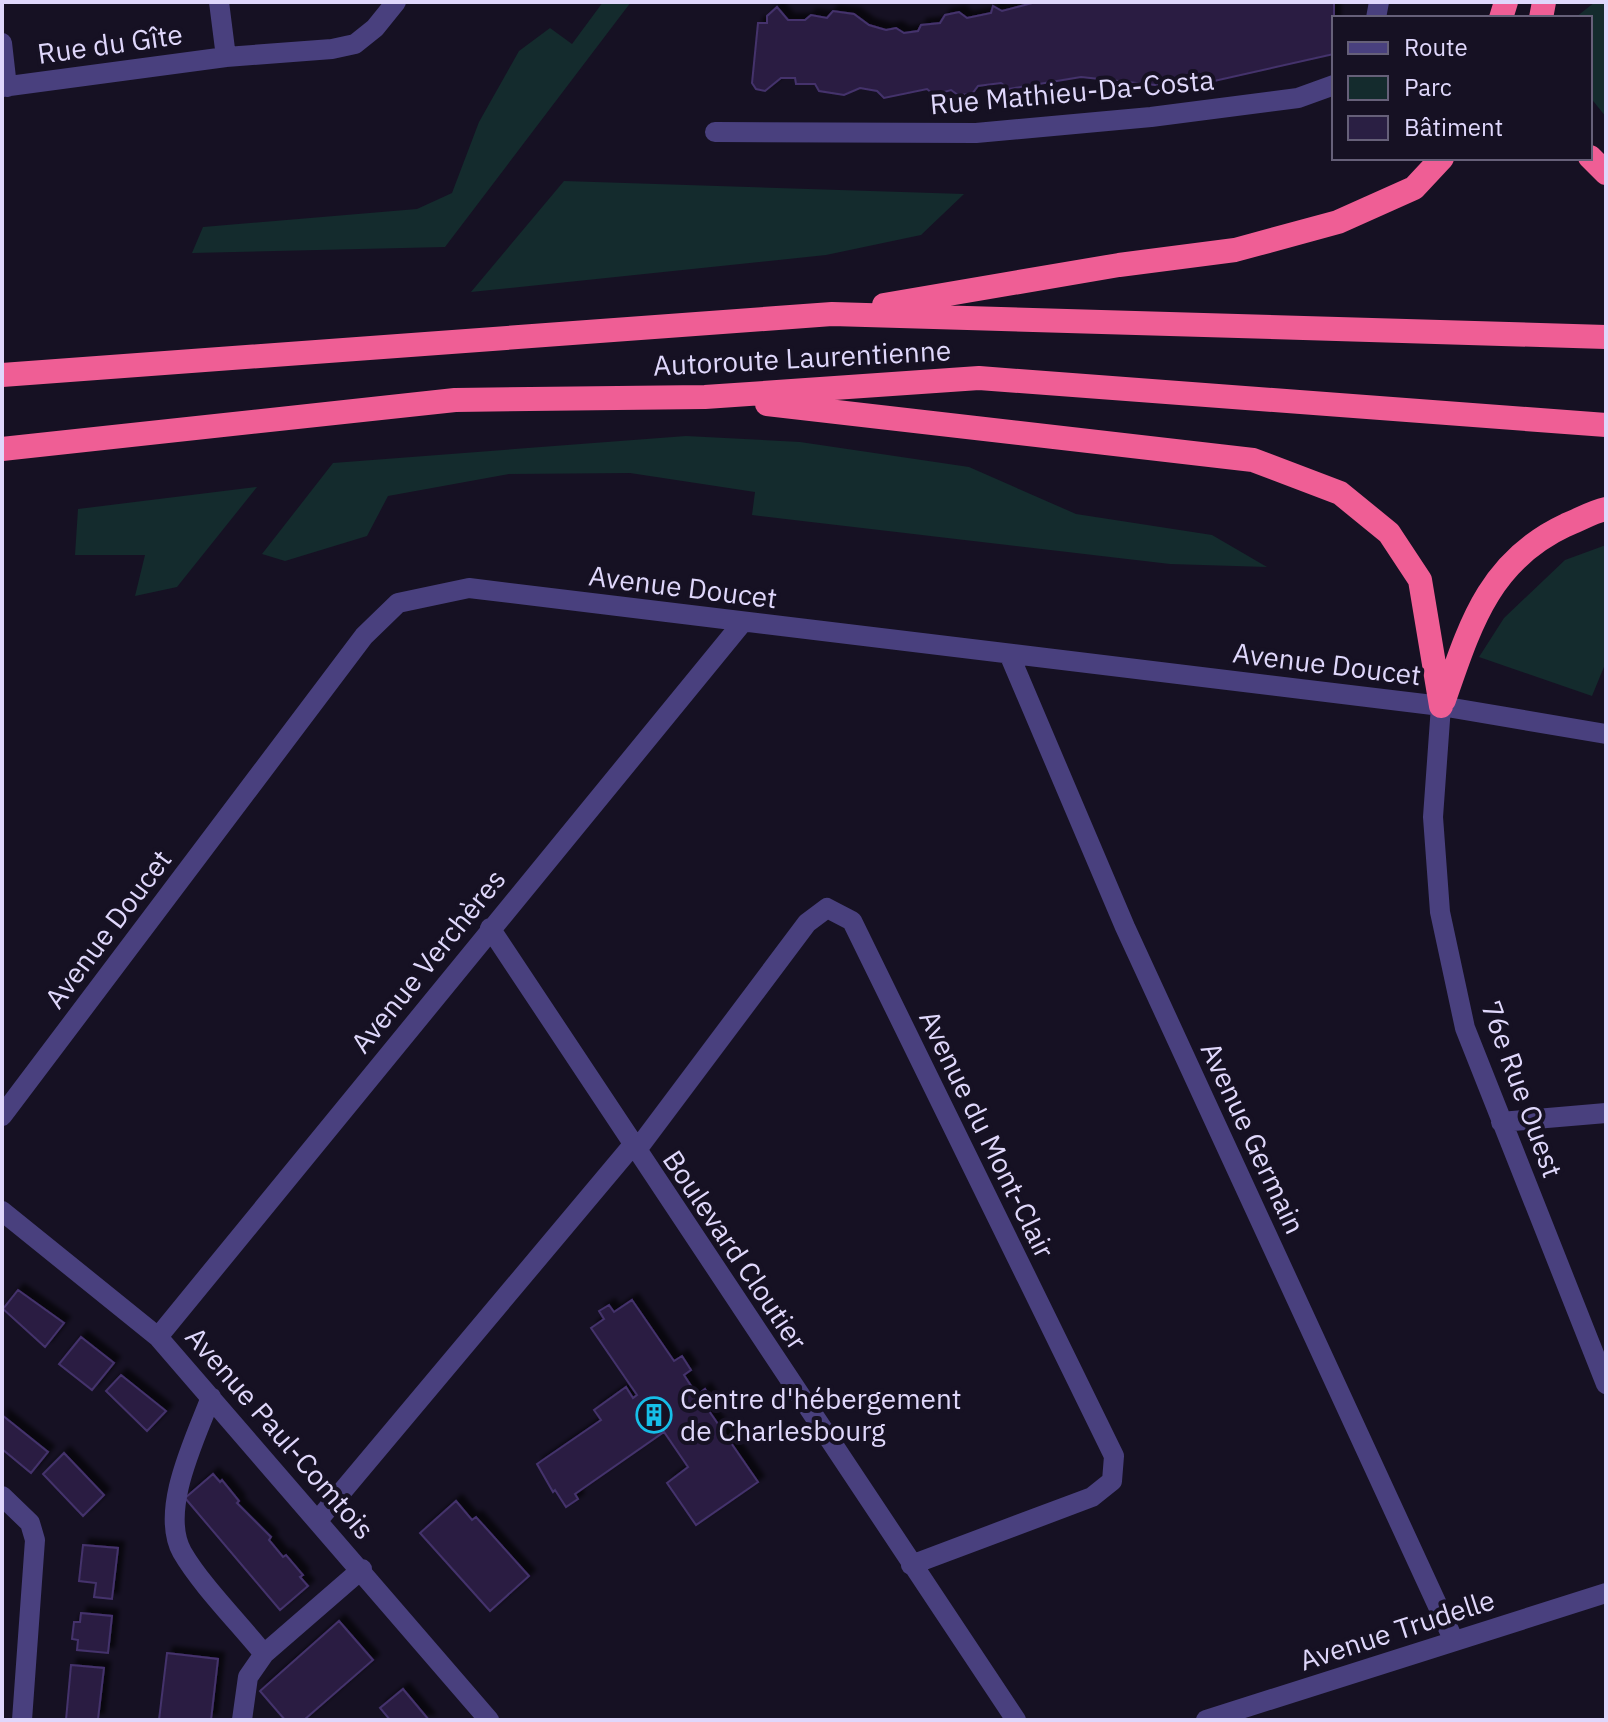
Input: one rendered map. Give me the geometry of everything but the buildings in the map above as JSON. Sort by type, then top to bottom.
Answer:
[{"type":"highway","points":[[832,314],[1119,265],[1235,250],[1338,222],[1414,188],[1440,160]]},
{"type":"highway","name":"Autoroute Laurentienne","points":[[2,375],[832,314],[1606,337]]},
{"type":"highway","name":"Autoroute Laurentienne","points":[[2,449],[455,400],[705,397],[979,378],[1606,425]]},
{"type":"highway","points":[[705,397],[1253,460],[1340,493],[1389,533],[1420,580],[1441,706]]},
{"type":"highway","points":[[1441,706],[1470,624],[1497,578],[1537,539],[1606,509]]},
{"type":"street","points":[[219,2],[226,57]]},
{"type":"street","name":"Rue du Gîte","points":[[5,87],[226,57],[332,49],[355,44],[375,28],[396,2]]},
{"type":"street","points":[[2,43],[5,87]]},
{"type":"street","name":"Rue Mathieu-Da-Costa","points":[[715,132],[976,133],[1151,117],[1268,102],[1298,98],[1332,86]]},
{"type":"street","name":"Avenue Doucet","points":[[2,1116],[364,636],[398,603],[469,588],[1441,706],[1606,734]]},
{"type":"street","name":"Avenue Verchères","points":[[158,1337],[743,622]]},
{"type":"street","name":"Avenue Germain","points":[[1009,654],[1125,927],[1454,1641]]},
{"type":"street","name":"76e Rue Ouest","points":[[1441,706],[1433,817],[1440,912],[1465,1028],[1602,1362],[1606,1384]]},
{"type":"street","name":"Avenue du Mont-Clair","points":[[319,1519],[634,1149],[807,923],[827,908],[852,921],[1114,1456],[1112,1481],[1092,1497],[911,1565]]},
{"type":"street","name":"Boulevard Cloutier","points":[[490,928],[1016,1720]]},
{"type":"street","points":[[1501,1122],[1606,1113]]},
{"type":"street","name":"Avenue Paul-Comtois","points":[[2,1211],[158,1337],[319,1519],[489,1720]]},
{"type":"street","points":[[211,1397],[178,1484],[177,1523],[181,1550],[264,1654]]},
{"type":"street","points":[[2,1496],[30,1523],[35,1540],[22,1720]]},
{"type":"street","points":[[242,1720],[248,1677],[264,1654],[362,1569]]},
{"type":"street","name":"Avenue Trudelle","points":[[1206,1720],[1606,1593]]},
{"type":"green space","points":[[603,2],[631,2],[445,247],[192,253],[203,227],[417,209],[452,193],[479,122],[519,51],[550,28],[572,44]]},
{"type":"green space","points":[[1595,2],[1606,2],[1606,117],[1592,100],[1592,16],[1577,16]]},
{"type":"green space","points":[[564,181],[964,194],[921,235],[826,255],[471,292]]},
{"type":"green space","points":[[686,436],[800,442],[969,467],[1076,514],[1212,535],[1267,567],[1170,564],[752,515],[755,492],[630,473],[509,474],[388,496],[367,536],[285,561],[262,554],[333,463]]},
{"type":"green space","points":[[257,487],[177,587],[135,596],[145,555],[75,555],[78,509]]},
{"type":"green space","points":[[1606,545],[1606,662],[1592,696],[1479,657],[1504,618],[1565,560]]},
{"type":"place","name":"Centre d'hébergement de Charlesbourg","points":[[654,1415]]}]
